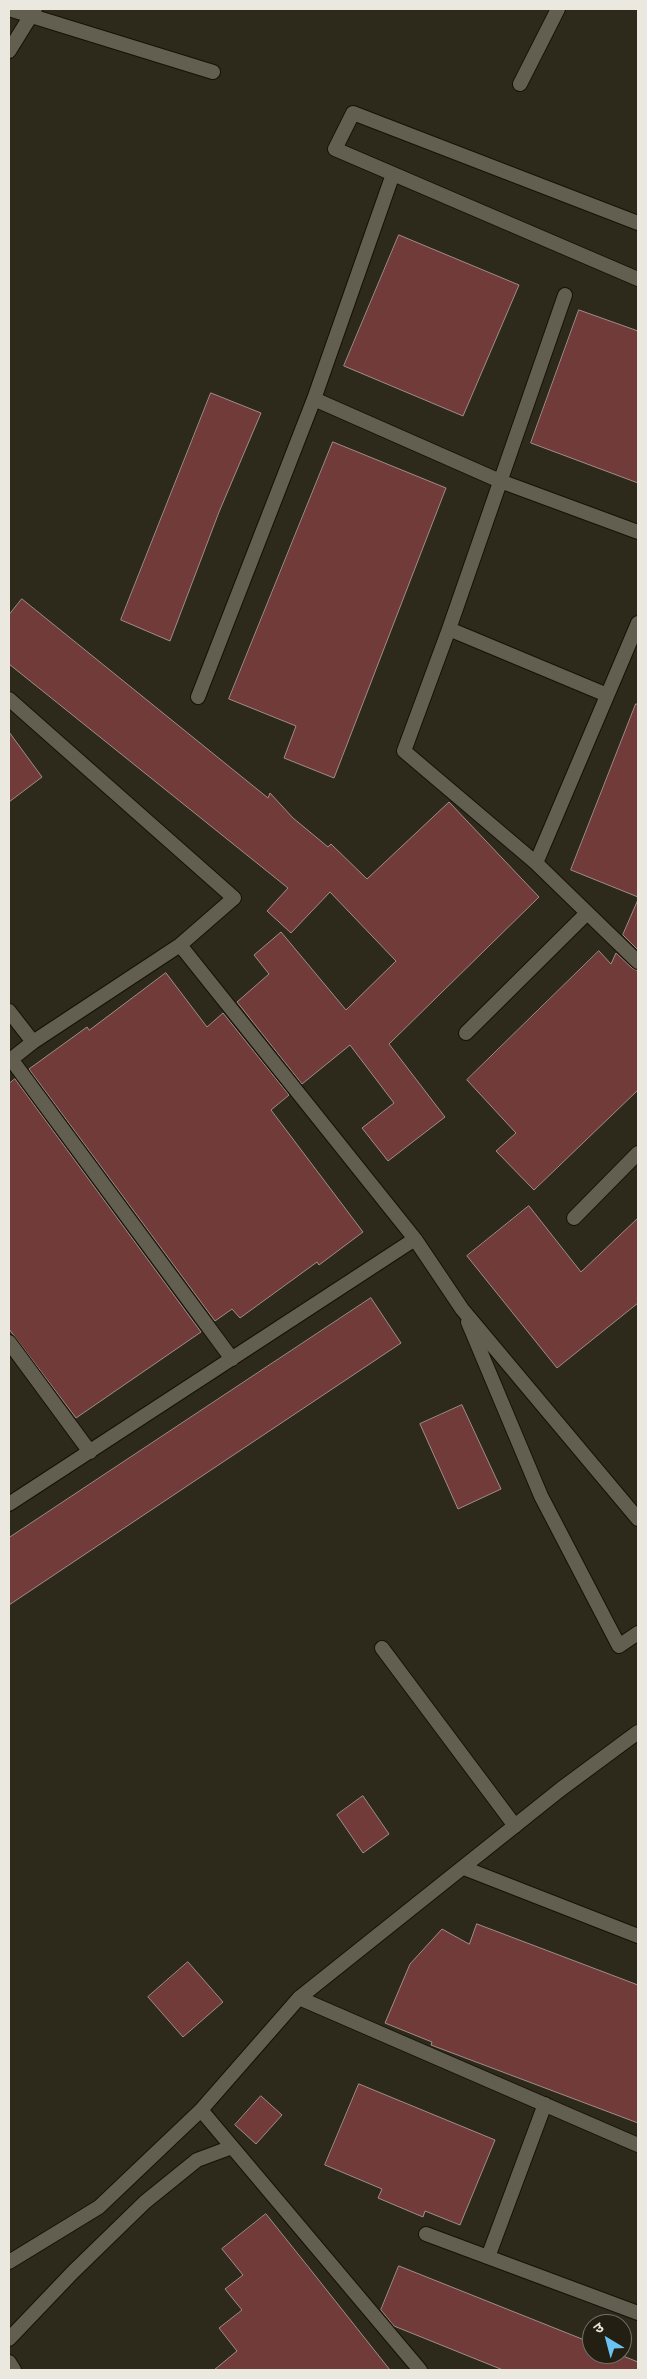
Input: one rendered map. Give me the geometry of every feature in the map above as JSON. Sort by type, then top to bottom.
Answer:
[{"type":"street","points":[[9,9],[33,13],[213,72]]},
{"type":"street","points":[[520,84],[558,9]]},
{"type":"street","points":[[9,51],[33,13]]},
{"type":"street","points":[[638,223],[353,113],[335,149],[638,279]]},
{"type":"street","points":[[198,697],[314,399],[393,174]]},
{"type":"street","points":[[565,295],[450,628],[404,751],[536,862],[638,962]]},
{"type":"street","points":[[314,399],[500,481],[638,532]]},
{"type":"street","points":[[536,862],[638,623]]},
{"type":"street","points":[[450,628],[607,695]]},
{"type":"street","points":[[9,699],[234,898],[180,945],[33,1042],[10,1060],[232,1359]]},
{"type":"street","points":[[466,1034],[587,913]]},
{"type":"street","points":[[180,945],[415,1239],[462,1309],[638,1519]]},
{"type":"street","points":[[9,1011],[33,1042]]},
{"type":"street","points":[[574,1218],[638,1153]]},
{"type":"street","points":[[9,1504],[415,1239]]},
{"type":"street","points":[[462,1309],[541,1496],[619,1646],[638,1633]]},
{"type":"street","points":[[9,1342],[90,1452]]},
{"type":"street","points":[[382,1648],[515,1826]]},
{"type":"street","points":[[9,2262],[99,2207],[201,2110],[299,1998],[561,1789],[638,1732]]},
{"type":"street","points":[[464,1868],[638,1936]]},
{"type":"street","points":[[299,1998],[638,2144]]},
{"type":"street","points":[[488,2257],[545,2104]]},
{"type":"street","points":[[201,2110],[420,2370]]},
{"type":"street","points":[[9,2339],[73,2272],[145,2202],[197,2160],[232,2147]]},
{"type":"street","points":[[426,2234],[638,2313]]},
{"type":"street","points":[[9,2362],[14,2370]]},
{"type":"building","points":[[399,235],[519,285],[463,416],[344,366]]},
{"type":"building","points":[[579,310],[638,331],[638,483],[531,443]]},
{"type":"building","points":[[211,393],[261,413],[219,512],[170,641],[121,620]]},
{"type":"building","points":[[333,442],[446,488],[334,778],[284,758],[296,726],[229,699]]},
{"type":"building","points":[[22,599],[268,798],[270,793],[293,818],[328,847],[331,844],[367,879],[449,802],[539,897],[389,1044],[445,1117],[388,1161],[362,1128],[394,1103],[350,1045],[302,1084],[237,1002],[269,974],[254,955],[281,932],[346,1010],[396,961],[330,892],[291,933],[267,911],[288,888],[9,664],[9,615]]},
{"type":"building","points":[[636,704],[638,704],[638,897],[571,870]]},
{"type":"building","points":[[9,732],[42,777],[9,802]]},
{"type":"building","points":[[638,900],[638,950],[623,935]]},
{"type":"building","points":[[599,951],[611,964],[616,953],[638,971],[638,1090],[534,1190],[496,1151],[516,1133],[467,1080]]},
{"type":"building","points":[[166,973],[207,1027],[223,1013],[289,1095],[271,1110],[363,1232],[319,1265],[317,1262],[240,1318],[232,1309],[215,1321],[29,1069],[87,1027],[89,1030]]},
{"type":"building","points":[[15,1079],[201,1332],[76,1418],[9,1329],[9,1084]]},
{"type":"building","points":[[529,1206],[581,1272],[638,1218],[638,1303],[557,1368],[467,1256]]},
{"type":"building","points":[[371,1298],[401,1343],[9,1605],[9,1538]]},
{"type":"building","points":[[462,1405],[501,1489],[458,1509],[420,1424]]},
{"type":"building","points":[[363,1796],[389,1834],[363,1853],[337,1815]]},
{"type":"building","points":[[477,1924],[638,1985],[638,2123],[431,2045],[432,2042],[385,2023],[410,1964],[442,1929],[469,1944]]},
{"type":"building","points":[[188,1962],[223,2002],[183,2037],[148,1997]]},
{"type":"building","points":[[359,2084],[495,2140],[460,2225],[425,2211],[423,2217],[378,2198],[382,2189],[325,2165]]},
{"type":"building","points":[[261,2096],[282,2115],[256,2144],[235,2125]]},
{"type":"building","points":[[266,2214],[390,2370],[214,2370],[237,2351],[219,2328],[242,2310],[225,2289],[243,2275],[222,2249]]},
{"type":"building","points":[[399,2266],[582,2339],[582,2364],[632,2364],[632,2360],[638,2362],[638,2370],[503,2370],[394,2326],[381,2310]]}]
